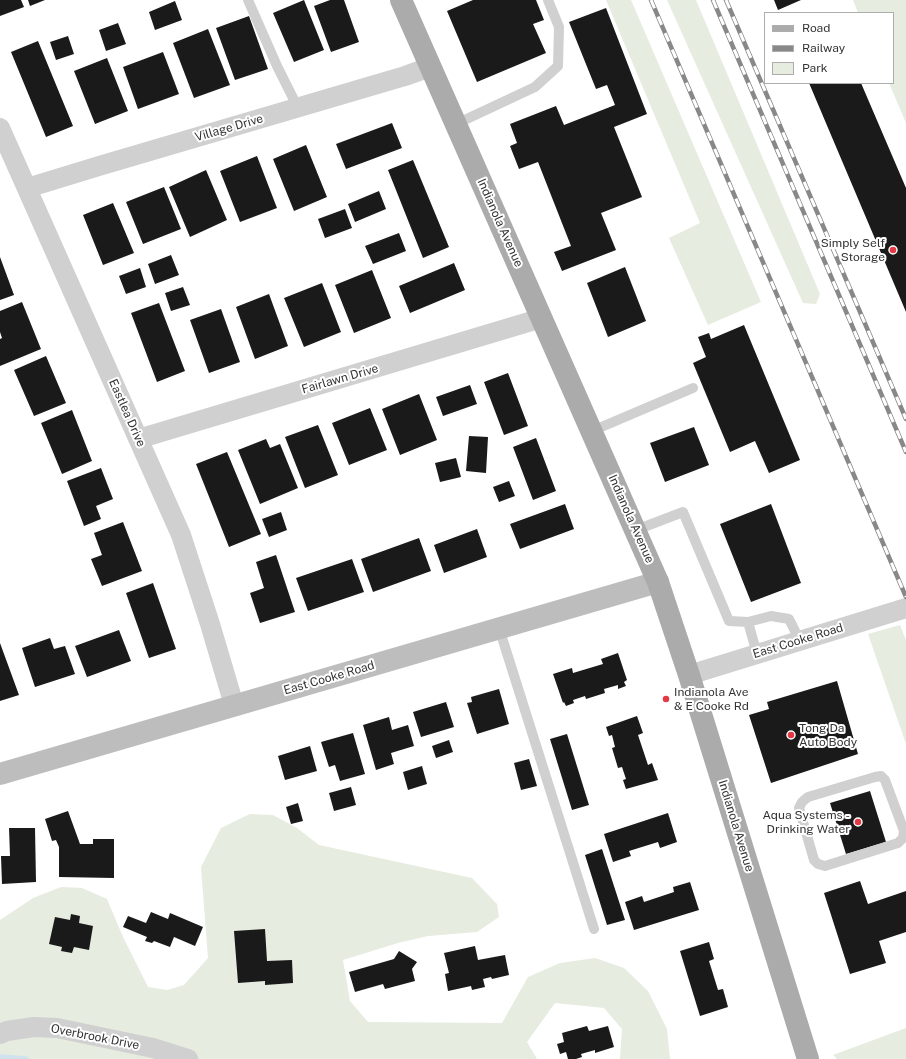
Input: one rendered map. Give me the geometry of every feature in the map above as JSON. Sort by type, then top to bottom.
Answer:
[{"type":"main road","name":"Indianola Avenue","points":[[401,0],[658,582],[689,675],[808,1059]]},
{"type":"main road","name":"East Cooke Road","points":[[0,774],[658,582]]},
{"type":"street","name":"Village Drive","points":[[27,188],[298,108],[430,67]]},
{"type":"street","name":"Eastlea Drive","points":[[0,128],[181,535],[234,705]]},
{"type":"street","name":"Fairlawn Drive","points":[[138,439],[542,318]]},
{"type":"street","name":"East Cooke Road","points":[[689,675],[906,608]]},
{"type":"street","name":"Overbrook Drive","points":[[0,1034],[7,1031],[34,1027],[57,1028],[153,1048],[188,1059]]},
{"type":"lane","points":[[248,0],[277,66],[298,108]]},
{"type":"lane","points":[[456,124],[535,87],[558,66],[559,27],[548,0]]},
{"type":"lane","points":[[592,431],[692,388]]},
{"type":"lane","points":[[636,530],[682,512],[729,620],[748,622],[770,616],[789,619],[800,640]]},
{"type":"lane","points":[[748,622],[757,654]]},
{"type":"lane","points":[[499,628],[594,929]]},
{"type":"lane","points":[[881,776],[885,780],[904,831],[903,838],[898,843],[825,866],[818,864],[814,860],[806,834],[799,808],[802,802],[808,797],[881,776]]},
{"type":"green space","points":[[606,0],[631,0],[761,302],[708,325],[669,238],[700,223]]},
{"type":"green space","points":[[667,0],[696,0],[820,294],[816,304],[803,303]]},
{"type":"green space","points":[[853,0],[906,0],[906,123],[889,84],[894,84],[894,12],[858,12]]},
{"type":"green space","points":[[900,625],[906,640],[906,744],[868,634]]},
{"type":"green space","points":[[250,814],[273,815],[297,828],[319,845],[472,878],[497,904],[499,917],[477,932],[428,936],[398,943],[343,960],[350,1001],[368,1022],[502,1023],[528,977],[560,963],[595,958],[624,968],[648,991],[667,1029],[670,1059],[620,1059],[622,1029],[604,1008],[555,1003],[527,1042],[537,1059],[0,1059],[0,920],[33,898],[61,887],[82,888],[107,899],[123,937],[148,987],[167,990],[184,985],[208,958],[201,867],[221,828]]},
{"type":"green space","points":[[906,1028],[906,1059],[837,1059],[833,1055]]},
{"type":"building","points":[[0,0],[21,0],[24,7],[0,16]]},
{"type":"building","points":[[28,0],[45,0],[30,6]]},
{"type":"building","points":[[304,0],[324,50],[294,62],[273,13]]},
{"type":"building","points":[[330,0],[344,0],[359,42],[331,52],[314,6]]},
{"type":"building","points":[[473,0],[536,0],[544,20],[533,24],[546,53],[477,82],[447,11]]},
{"type":"building","points":[[774,0],[801,0],[778,10]]},
{"type":"building","points":[[175,1],[182,20],[155,30],[149,12]]},
{"type":"building","points":[[606,8],[647,114],[614,127],[642,197],[601,213],[616,250],[562,271],[554,252],[571,246],[538,162],[519,169],[510,146],[517,143],[510,124],[556,106],[564,125],[615,105],[607,85],[596,89],[569,22]]},
{"type":"building","points":[[249,16],[268,69],[235,80],[216,28]]},
{"type":"building","points":[[118,23],[126,44],[106,51],[99,30]]},
{"type":"building","points":[[208,29],[230,85],[194,98],[173,43]]},
{"type":"building","points":[[68,36],[74,54],[56,60],[50,42]]},
{"type":"building","points":[[38,41],[73,126],[46,137],[11,52]]},
{"type":"building","points":[[163,52],[179,94],[138,109],[123,67]]},
{"type":"building","points":[[107,58],[128,111],[95,124],[74,71]]},
{"type":"building","name":"Simply Self Storage","points":[[809,84],[861,84],[906,188],[906,312]]},
{"type":"building","points":[[392,123],[402,148],[346,169],[336,144]]},
{"type":"building","points":[[306,145],[327,197],[294,211],[273,159]]},
{"type":"building","points":[[257,156],[277,208],[240,222],[220,171]]},
{"type":"building","points":[[413,160],[449,247],[423,258],[388,170]]},
{"type":"building","points":[[206,170],[227,220],[190,237],[169,187]]},
{"type":"building","points":[[164,187],[181,229],[143,244],[126,202]]},
{"type":"building","points":[[379,191],[386,209],[355,222],[348,204]]},
{"type":"building","points":[[113,203],[134,253],[103,265],[83,215]]},
{"type":"building","points":[[345,209],[352,228],[325,238],[318,219]]},
{"type":"building","points":[[399,233],[406,251],[373,264],[365,246]]},
{"type":"building","points":[[171,255],[179,275],[155,284],[148,264]]},
{"type":"building","points":[[0,257],[14,295],[0,300]]},
{"type":"building","points":[[454,263],[465,290],[410,313],[399,286]]},
{"type":"building","points":[[625,267],[646,321],[608,337],[587,283]]},
{"type":"building","points":[[140,268],[146,287],[126,294],[119,276]]},
{"type":"building","points":[[372,270],[391,318],[354,333],[335,285]]},
{"type":"building","points":[[322,283],[341,332],[304,347],[284,298]]},
{"type":"building","points":[[183,287],[190,305],[171,311],[165,293]]},
{"type":"building","points":[[269,294],[288,346],[255,359],[236,307]]},
{"type":"building","points":[[22,302],[41,349],[0,366],[0,339],[2,338],[0,332],[0,311]]},
{"type":"building","points":[[159,303],[185,371],[157,382],[131,313]]},
{"type":"building","points":[[221,309],[240,362],[209,373],[190,320]]},
{"type":"building","points":[[744,325],[800,460],[769,473],[755,441],[730,452],[693,363],[706,357],[698,337],[709,333],[711,339]]},
{"type":"building","points":[[46,356],[66,403],[34,416],[14,370]]},
{"type":"building","points":[[508,373],[528,426],[504,435],[484,382]]},
{"type":"building","points":[[470,385],[477,404],[443,416],[436,397]]},
{"type":"building","points":[[419,394],[437,440],[400,455],[382,409]]},
{"type":"building","points":[[370,408],[387,450],[349,465],[332,423]]},
{"type":"building","points":[[72,410],[92,461],[62,474],[41,423]]},
{"type":"building","points":[[318,425],[338,475],[305,488],[285,437]]},
{"type":"building","points":[[694,427],[709,465],[665,482],[650,443]]},
{"type":"building","points":[[469,436],[488,437],[486,473],[466,471]]},
{"type":"building","points":[[536,438],[556,491],[533,500],[513,447]]},
{"type":"building","points":[[266,439],[270,448],[280,444],[298,488],[260,504],[238,450]]},
{"type":"building","points":[[227,452],[261,534],[229,547],[196,464]]},
{"type":"building","points":[[456,458],[461,477],[440,482],[435,463]]},
{"type":"building","points":[[101,468],[113,499],[96,506],[101,519],[84,526],[67,481]]},
{"type":"building","points":[[509,481],[515,496],[499,502],[493,487]]},
{"type":"building","points":[[565,504],[574,529],[520,549],[510,524]]},
{"type":"building","points":[[771,504],[801,583],[751,602],[720,524]]},
{"type":"building","points":[[281,512],[287,530],[269,537],[262,519]]},
{"type":"building","points":[[123,522],[142,571],[102,586],[91,559],[102,555],[94,533]]},
{"type":"building","points":[[477,529],[487,557],[444,573],[434,545]]},
{"type":"building","points":[[419,538],[431,571],[373,592],[361,559]]},
{"type":"building","points":[[276,555],[295,612],[260,623],[250,593],[264,588],[256,562]]},
{"type":"building","points":[[352,559],[364,592],[308,611],[296,578]]},
{"type":"building","points":[[153,583],[176,649],[149,658],[126,593]]},
{"type":"building","points":[[119,630],[131,661],[87,677],[75,646]]},
{"type":"building","points":[[50,638],[54,649],[65,646],[75,674],[35,687],[22,648]]},
{"type":"building","points":[[0,643],[19,695],[0,701]]},
{"type":"building","points":[[618,653],[627,680],[624,682],[626,686],[618,689],[618,685],[604,689],[605,693],[586,699],[585,696],[573,700],[574,703],[566,706],[564,702],[563,703],[553,674],[572,668],[573,673],[603,664],[601,659]]},
{"type":"building","points":[[837,681],[858,754],[771,783],[749,715],[769,709],[767,702]]},
{"type":"building","points":[[499,689],[509,724],[477,734],[467,703],[472,702],[471,697]]},
{"type":"building","points":[[446,702],[454,727],[421,737],[413,712]]},
{"type":"building","points":[[637,716],[643,733],[638,735],[648,765],[652,763],[658,780],[626,789],[623,780],[626,779],[622,767],[618,768],[612,748],[615,747],[612,735],[609,736],[606,727]]},
{"type":"building","points":[[389,717],[392,730],[408,725],[414,746],[391,753],[394,764],[376,770],[363,725]]},
{"type":"building","points":[[353,733],[365,774],[340,781],[335,765],[329,767],[321,742]]},
{"type":"building","points":[[567,734],[589,805],[572,810],[550,739]]},
{"type":"building","points":[[449,740],[453,752],[436,758],[432,746]]},
{"type":"building","points":[[310,746],[317,771],[285,780],[278,756]]},
{"type":"building","points":[[529,759],[537,786],[521,790],[514,763]]},
{"type":"building","points":[[422,766],[427,784],[408,790],[403,772]]},
{"type":"building","points":[[351,787],[356,805],[334,811],[329,793]]},
{"type":"building","name":"Aqua Systems - Drinking Water","points":[[870,791],[886,842],[846,854],[830,803]]},
{"type":"building","points":[[298,803],[303,821],[291,824],[286,807]]},
{"type":"building","points":[[68,811],[80,844],[93,844],[93,839],[114,839],[114,878],[59,877],[59,847],[56,840],[52,841],[45,819]]},
{"type":"building","points":[[668,813],[677,842],[660,848],[658,842],[629,851],[631,856],[613,862],[604,834]]},
{"type":"building","points":[[9,828],[35,828],[36,882],[2,884],[1,856],[10,856]]},
{"type":"building","points":[[602,849],[625,920],[607,925],[585,855]]},
{"type":"building","points":[[860,881],[868,904],[906,891],[906,932],[879,941],[886,963],[850,974],[824,893]]},
{"type":"building","points":[[690,882],[699,910],[634,930],[625,902],[642,896],[644,902],[674,892],[673,887]]},
{"type":"building","points":[[151,912],[168,919],[170,913],[203,927],[195,946],[174,937],[170,947],[154,941],[152,943],[145,941],[147,937],[123,927],[128,916],[146,923]]},
{"type":"building","points":[[71,914],[80,916],[79,923],[93,926],[89,950],[74,947],[72,953],[61,951],[62,947],[49,944],[55,917],[70,920]]},
{"type":"building","points":[[265,929],[267,961],[292,960],[293,983],[265,985],[265,981],[238,983],[234,931]]},
{"type":"building","points":[[709,942],[714,959],[709,961],[718,990],[723,989],[728,1007],[700,1016],[680,951]]},
{"type":"building","points":[[475,946],[478,960],[505,955],[509,975],[492,979],[491,977],[483,979],[485,987],[472,990],[471,986],[448,991],[445,974],[449,973],[444,953]]},
{"type":"building","points":[[399,951],[417,962],[412,969],[415,981],[385,989],[383,984],[355,992],[349,972],[394,959]]},
{"type":"building","points":[[587,1026],[589,1031],[608,1026],[614,1047],[595,1053],[595,1050],[581,1054],[582,1057],[576,1059],[568,1059],[566,1052],[560,1054],[557,1044],[564,1042],[562,1033]]},
{"type":"waterway","points":[[0,1057],[26,1059]]},
{"type":"railway","points":[[651,0],[906,597]]},
{"type":"railway","points":[[713,0],[906,452]]},
{"type":"railway","points":[[726,0],[906,419]]},
{"type":"place","name":"Simply Self Storage","points":[[893,250]]},
{"type":"place","name":"Indianola Ave & E Cooke Rd","points":[[666,699]]},
{"type":"place","name":"Tong Da Auto Body","points":[[791,735]]},
{"type":"place","name":"Aqua Systems - Drinking Water","points":[[858,822]]}]
